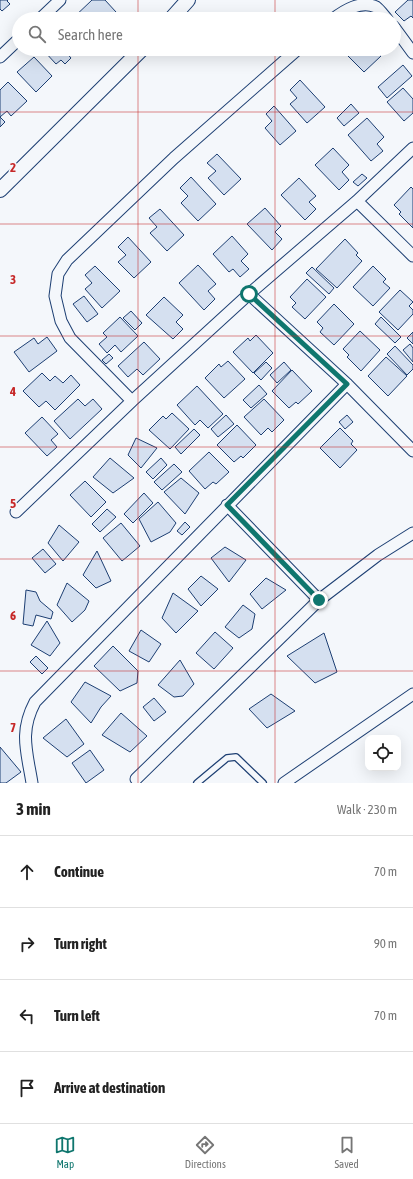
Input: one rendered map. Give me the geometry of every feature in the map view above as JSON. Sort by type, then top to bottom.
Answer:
[{"type":"street","points":[[47,12],[60,0]]},
{"type":"street","points":[[177,12],[188,0]]},
{"type":"street","points":[[342,12],[360,3],[376,7],[381,12]]},
{"type":"street","points":[[401,37],[413,53]]},
{"type":"street","points":[[0,57],[12,46]]},
{"type":"street","points":[[0,190],[135,56]]},
{"type":"street","points":[[132,401],[70,338],[61,322],[55,296],[58,274],[67,260],[174,158],[290,56]]},
{"type":"street","points":[[16,512],[132,401],[249,294],[357,202],[413,148]]},
{"type":"street","points":[[357,202],[413,256]]},
{"type":"street","points":[[249,294],[347,384],[413,452]]},
{"type":"street","points":[[32,783],[25,741],[27,718],[34,702],[347,384]]},
{"type":"street","points":[[227,505],[319,600]]},
{"type":"street","points":[[136,779],[319,600],[378,555],[413,533]]},
{"type":"street","points":[[284,783],[413,694]]},
{"type":"lane","points":[[197,783],[227,758],[232,756],[236,757],[263,783]]},
{"type":"building","points":[[0,0],[8,0],[7,1],[10,4],[2,11],[0,9]]},
{"type":"building","points":[[92,0],[105,0],[116,12],[79,12]]},
{"type":"building","points":[[408,0],[413,0],[413,18],[411,16],[404,21],[401,18],[401,12],[395,12]]},
{"type":"building","points":[[49,56],[69,56],[71,58],[65,64],[61,60],[56,64]]},
{"type":"building","points":[[348,56],[381,56],[364,72]]},
{"type":"building","points":[[34,57],[52,76],[36,92],[17,72]]},
{"type":"building","points":[[403,65],[412,76],[387,98],[378,87]]},
{"type":"building","points":[[300,80],[325,107],[307,123],[290,104],[297,98],[290,90]]},
{"type":"building","points":[[8,82],[27,101],[11,116],[7,111],[0,117],[0,90]]},
{"type":"building","points":[[403,88],[413,99],[413,113],[404,121],[387,102]]},
{"type":"building","points":[[351,104],[359,113],[344,126],[337,118]]},
{"type":"building","points":[[274,106],[296,131],[280,145],[265,128],[272,121],[266,114]]},
{"type":"building","points":[[0,117],[5,122],[0,127]]},
{"type":"building","points":[[367,118],[384,137],[377,144],[383,151],[371,161],[348,135]]},
{"type":"building","points":[[333,148],[349,165],[342,172],[349,180],[339,190],[315,165]]},
{"type":"building","points":[[217,154],[241,179],[224,195],[208,178],[216,171],[207,163]]},
{"type":"building","points":[[362,174],[367,178],[358,186],[353,182]]},
{"type":"building","points":[[191,177],[216,204],[198,221],[181,203],[188,196],[180,188]]},
{"type":"building","points":[[299,178],[316,196],[309,202],[316,209],[305,220],[281,195]]},
{"type":"building","points":[[411,187],[413,189],[413,228],[399,214],[401,212],[394,205]]},
{"type":"building","points":[[265,208],[281,226],[275,232],[282,239],[272,250],[247,224]]},
{"type":"building","points":[[160,209],[184,235],[167,251],[150,233],[157,227],[149,218]]},
{"type":"building","points":[[232,236],[248,254],[241,261],[249,269],[240,277],[233,269],[229,272],[213,254]]},
{"type":"building","points":[[128,237],[151,262],[134,278],[118,262],[126,255],[118,247]]},
{"type":"building","points":[[345,239],[358,253],[356,255],[362,261],[337,288],[316,269]]},
{"type":"building","points":[[198,265],[216,284],[208,291],[215,299],[204,310],[179,283]]},
{"type":"building","points":[[95,266],[120,291],[102,308],[85,289],[92,283],[85,275]]},
{"type":"building","points":[[373,266],[386,279],[383,282],[390,288],[373,306],[353,287]]},
{"type":"building","points":[[312,267],[334,288],[329,294],[306,273]]},
{"type":"building","points":[[307,279],[326,297],[305,319],[292,307],[296,303],[290,297]]},
{"type":"building","points":[[400,290],[413,302],[409,306],[413,310],[413,314],[398,330],[379,312]]},
{"type":"building","points":[[84,296],[98,314],[87,322],[73,304]]},
{"type":"building","points":[[164,297],[183,315],[176,322],[183,329],[173,339],[146,315]]},
{"type":"building","points":[[334,304],[354,324],[334,345],[320,332],[323,328],[317,322]]},
{"type":"building","points":[[131,311],[142,323],[135,330],[123,318]]},
{"type":"building","points":[[120,317],[138,336],[121,352],[115,345],[107,353],[99,344],[107,337],[103,333]]},
{"type":"building","points":[[381,317],[401,337],[395,343],[375,324]]},
{"type":"building","points":[[360,331],[380,350],[361,371],[347,357],[349,355],[343,349]]},
{"type":"building","points":[[413,332],[413,344],[407,338]]},
{"type":"building","points":[[256,335],[273,353],[253,373],[233,352],[248,338],[250,341]]},
{"type":"building","points":[[47,337],[57,351],[29,372],[14,352],[34,338],[38,344]]},
{"type":"building","points":[[144,342],[160,359],[143,375],[137,369],[128,377],[118,366]]},
{"type":"building","points":[[410,344],[413,348],[413,362],[403,350]]},
{"type":"building","points":[[395,346],[413,365],[413,369],[407,375],[387,354]]},
{"type":"building","points":[[109,354],[113,358],[106,364],[102,360]]},
{"type":"building","points":[[386,357],[407,376],[388,396],[368,376]]},
{"type":"building","points":[[228,361],[245,379],[224,398],[205,378],[219,364],[221,367]]},
{"type":"building","points":[[266,362],[272,368],[261,380],[254,373]]},
{"type":"building","points":[[284,362],[291,370],[277,383],[270,375]]},
{"type":"building","points":[[292,370],[312,391],[298,404],[296,402],[289,408],[272,391]]},
{"type":"building","points":[[42,373],[50,381],[55,376],[63,383],[71,375],[80,385],[55,410],[46,401],[39,407],[23,391]]},
{"type":"building","points":[[259,385],[267,394],[251,408],[243,400]]},
{"type":"building","points":[[197,386],[223,414],[208,428],[200,420],[195,425],[177,405]]},
{"type":"building","points":[[78,399],[85,406],[93,399],[102,409],[70,439],[54,421]]},
{"type":"building","points":[[264,399],[284,420],[272,432],[268,428],[261,435],[244,417]]},
{"type":"building","points":[[172,413],[189,429],[170,449],[149,430],[163,416],[166,419]]},
{"type":"building","points":[[226,415],[234,424],[218,437],[211,429]]},
{"type":"building","points":[[347,415],[353,422],[345,429],[339,422]]},
{"type":"building","points":[[42,417],[58,434],[51,440],[57,447],[47,456],[25,433]]},
{"type":"building","points":[[237,425],[256,445],[243,458],[241,456],[234,462],[217,445]]},
{"type":"building","points":[[340,428],[353,441],[351,444],[357,450],[340,468],[320,448]]},
{"type":"building","points":[[194,429],[200,435],[181,454],[175,447]]},
{"type":"building","points":[[136,438],[157,448],[141,468],[128,455]]},
{"type":"building","points":[[209,452],[229,472],[216,484],[213,482],[205,489],[189,471]]},
{"type":"building","points":[[110,458],[134,478],[113,493],[93,477]]},
{"type":"building","points":[[161,458],[167,465],[153,479],[146,472]]},
{"type":"building","points":[[174,464],[182,472],[162,490],[154,482]]},
{"type":"building","points":[[181,478],[199,493],[185,514],[164,492]]},
{"type":"building","points":[[85,481],[106,502],[91,517],[70,495]]},
{"type":"building","points":[[144,493],[153,503],[133,523],[124,514]]},
{"type":"building","points":[[158,502],[176,523],[170,532],[151,542],[139,519]]},
{"type":"building","points":[[107,509],[116,517],[100,532],[92,524]]},
{"type":"building","points":[[185,522],[190,527],[182,535],[177,531]]},
{"type":"building","points":[[121,523],[140,546],[122,561],[103,538]]},
{"type":"building","points":[[59,525],[79,542],[63,561],[48,543]]},
{"type":"building","points":[[225,547],[246,560],[229,582],[211,558]]},
{"type":"building","points":[[43,549],[56,564],[45,573],[32,558]]},
{"type":"building","points":[[97,551],[111,581],[96,588],[83,575]]},
{"type":"building","points":[[201,576],[218,589],[201,606],[188,589]]},
{"type":"building","points":[[266,578],[286,590],[262,609],[250,594]]},
{"type":"building","points":[[67,583],[89,601],[85,610],[72,622],[57,605]]},
{"type":"building","points":[[26,590],[36,592],[40,601],[53,612],[51,619],[36,615],[33,626],[23,624]]},
{"type":"building","points":[[173,593],[198,611],[176,633],[162,618]]},
{"type":"building","points":[[243,605],[255,614],[252,629],[239,638],[225,627]]},
{"type":"building","points":[[47,621],[60,643],[50,656],[31,645]]},
{"type":"building","points":[[141,630],[161,644],[149,662],[129,651]]},
{"type":"building","points":[[215,632],[233,648],[214,669],[196,653]]},
{"type":"building","points":[[324,633],[337,672],[315,683],[287,656]]},
{"type":"building","points":[[113,646],[138,671],[137,683],[120,691],[94,666]]},
{"type":"building","points":[[36,656],[48,668],[42,674],[30,662]]},
{"type":"building","points":[[180,660],[194,684],[183,696],[174,697],[158,685]]},
{"type":"building","points":[[85,682],[111,696],[101,707],[91,723],[71,702]]},
{"type":"building","points":[[271,694],[295,711],[267,728],[249,709]]},
{"type":"building","points":[[154,698],[166,712],[154,721],[143,707]]},
{"type":"building","points":[[121,713],[147,736],[130,752],[102,735]]},
{"type":"building","points":[[66,719],[84,744],[67,757],[43,738]]},
{"type":"building","points":[[0,747],[21,772],[6,783],[0,783]]},
{"type":"building","points":[[90,750],[104,770],[86,783],[72,763]]},
{"type":"route","points":[[249,294],[347,384],[227,505],[319,600]]}]
